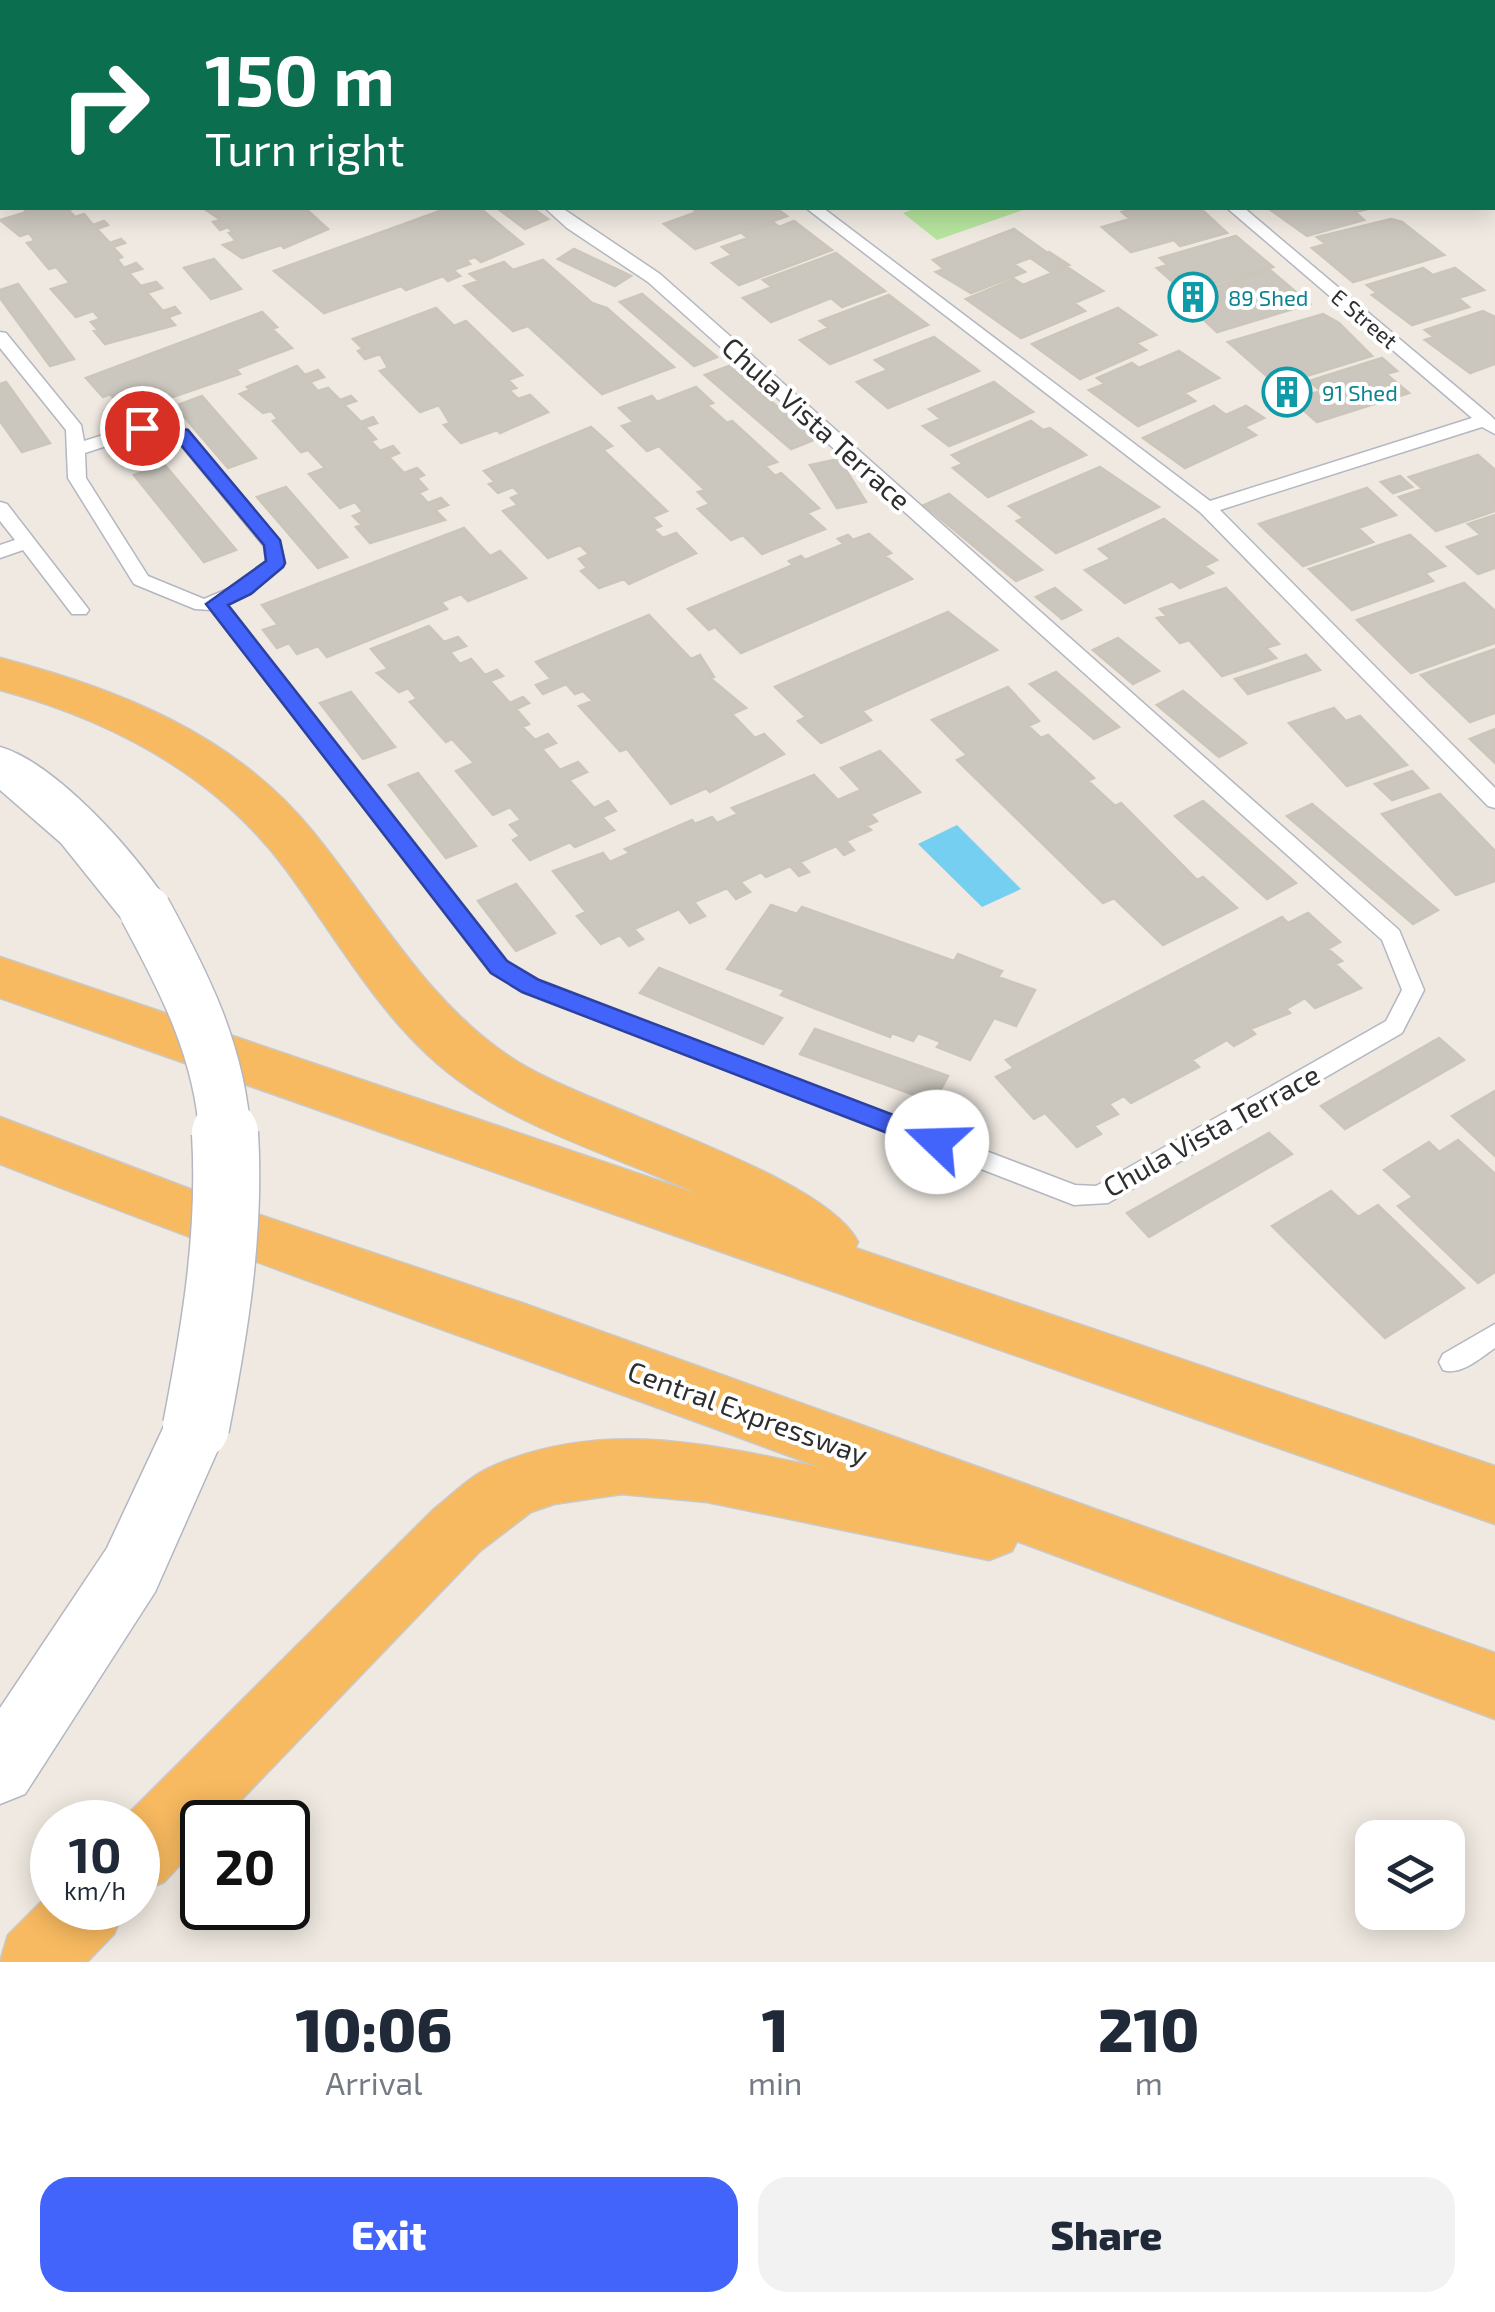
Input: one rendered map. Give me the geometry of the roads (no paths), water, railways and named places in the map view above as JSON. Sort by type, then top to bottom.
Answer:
[{"type":"highway","points":[[0,674],[50,686],[140,724],[237,785],[274,820],[421,1012],[462,1052],[510,1086],[578,1121],[737,1186],[916,1296]]},
{"type":"highway","points":[[0,977],[1495,1495]]},
{"type":"highway","name":"Central Expressway","points":[[0,1140],[224,1227],[500,1321],[1495,1686]]},
{"type":"highway","points":[[160,1834],[457,1530],[509,1490],[554,1474],[622,1465],[707,1473],[1157,1564]]},
{"type":"highway","points":[[35,1962],[66,1930]]},
{"type":"main road","points":[[0,764],[58,807],[110,860],[144,910],[203,1027],[219,1099],[228,1237],[196,1427],[131,1570],[0,1770]]},
{"type":"lane","name":"Chula Vista Terrace","points":[[216,604],[499,967],[530,986],[1074,1195],[1100,1196],[1394,1027],[1413,990],[1391,936],[654,278],[555,210]]},
{"type":"lane","points":[[817,210],[1207,508],[1495,800]]},
{"type":"lane","name":"E Street","points":[[1237,210],[1490,425]]},
{"type":"lane","points":[[0,338],[75,429],[76,478],[141,580],[202,605],[216,604],[244,589],[276,563],[273,544],[182,434],[142,428],[76,450]]},
{"type":"lane","points":[[1207,508],[1490,425]]},
{"type":"lane","points":[[0,508],[78,610]]},
{"type":"lane","points":[[0,552],[25,543]]},
{"type":"lane","points":[[1452,1362],[1495,1335]]},
{"type":"water","points":[[957,825],[1021,889],[982,907],[918,844]]},
{"type":"place","name":"89 Shed","points":[[1193,297]]},
{"type":"place","name":"91 Shed","points":[[1287,392]]}]
